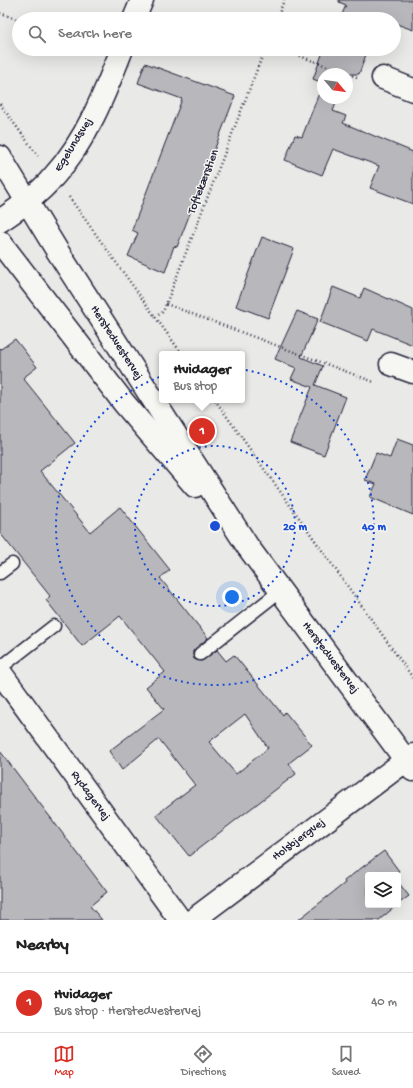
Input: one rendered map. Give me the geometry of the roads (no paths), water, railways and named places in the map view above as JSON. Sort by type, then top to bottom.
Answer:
[{"type":"street","points":[[137,12],[142,0]]},
{"type":"street","name":"Egelundsvej","points":[[0,221],[27,202],[54,177],[73,152],[88,128],[119,56]]},
{"type":"street","points":[[383,78],[413,90]]},
{"type":"street","name":"Herstedvestervej","points":[[0,157],[27,202],[248,547],[280,592],[411,761]]},
{"type":"street","name":"Herstedvestervej","points":[[0,242],[124,403],[248,547]]},
{"type":"street","points":[[391,364],[413,372]]},
{"type":"street","name":"Rydagervej","points":[[0,672],[180,920]]},
{"type":"street","name":"Holsbjergvej","points":[[192,920],[411,761]]},
{"type":"lane","points":[[0,573],[12,564]]},
{"type":"lane","points":[[200,654],[280,592]]},
{"type":"lane","points":[[0,668],[54,626]]},
{"type":"place","name":"Hvidager","points":[[202,431]]}]
